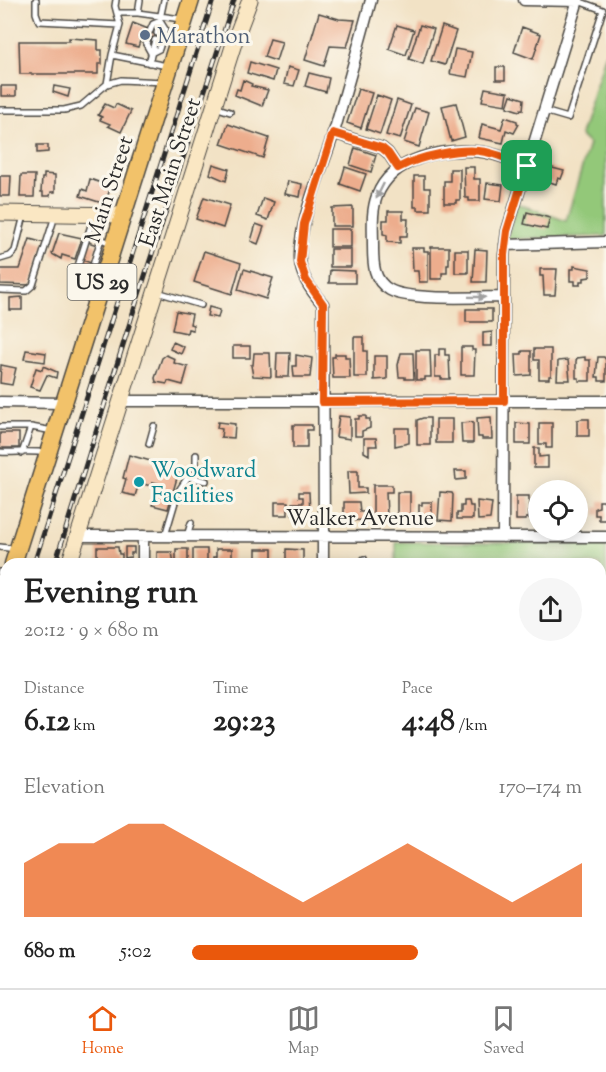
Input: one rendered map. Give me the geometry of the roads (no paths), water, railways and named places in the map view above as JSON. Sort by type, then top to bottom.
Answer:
[{"type":"main road","name":"Main Street","points":[[15,557],[64,403],[107,242],[123,215],[191,0]]},
{"type":"street","name":"East Main Street","points":[[71,558],[155,291],[166,270],[176,241],[214,107],[249,0]]},
{"type":"street","points":[[323,558],[323,304],[306,280],[300,262],[304,224],[371,0]]},
{"type":"street","points":[[503,537],[505,245],[507,231],[578,0],[524,0]]},
{"type":"street","points":[[333,133],[382,148],[398,168]]},
{"type":"street","points":[[504,297],[407,296],[387,289],[378,279],[373,265],[374,208],[381,186],[398,168],[413,159],[448,152],[484,152],[527,166]]},
{"type":"street","points":[[0,213],[123,215]]},
{"type":"street","points":[[505,245],[606,242]]},
{"type":"street","points":[[120,401],[606,401]]},
{"type":"street","points":[[0,402],[64,403]]},
{"type":"street","name":"Walker Avenue","points":[[78,536],[606,537]]},
{"type":"street","points":[[143,536],[143,558]]},
{"type":"lane","points":[[36,0],[36,13],[39,21],[120,25]]},
{"type":"lane","points":[[107,84],[120,25],[115,6],[116,0]]},
{"type":"lane","points":[[138,13],[140,0]]},
{"type":"lane","points":[[157,33],[164,0]]},
{"type":"lane","points":[[544,111],[568,118],[603,10],[578,0]]},
{"type":"lane","points":[[118,12],[185,20]]},
{"type":"lane","points":[[150,31],[153,24],[161,18]]},
{"type":"lane","points":[[151,53],[159,49],[165,29],[161,18]]},
{"type":"lane","points":[[148,38],[146,44],[151,53]]},
{"type":"lane","points":[[149,63],[155,40]]},
{"type":"lane","points":[[112,55],[149,63],[168,74]]},
{"type":"lane","points":[[0,110],[64,110],[81,106],[107,84],[168,74]]},
{"type":"lane","points":[[214,107],[230,112]]},
{"type":"lane","points":[[0,259],[10,256],[15,251],[25,214]]},
{"type":"lane","points":[[0,290],[26,291],[33,285],[56,214]]},
{"type":"lane","points":[[94,215],[78,266],[97,278]]},
{"type":"lane","points":[[88,234],[107,242]]},
{"type":"lane","points":[[155,291],[201,305]]},
{"type":"lane","points":[[149,444],[154,426]]},
{"type":"lane","points":[[0,427],[31,427],[55,432]]},
{"type":"lane","points":[[22,453],[31,427]]},
{"type":"lane","points":[[0,453],[22,453],[30,450],[48,453]]},
{"type":"lane","points":[[196,455],[196,479]]},
{"type":"lane","points":[[165,536],[178,492],[188,477],[206,481]]},
{"type":"lane","points":[[187,536],[191,523]]},
{"type":"lane","points":[[0,547],[15,557]]},
{"type":"railway","points":[[36,558],[213,0]]},
{"type":"railway","points":[[57,558],[234,0]]},
{"type":"place","name":"Marathon","points":[[145,35]]},
{"type":"place","name":"Woodward Facilities","points":[[139,482]]}]
